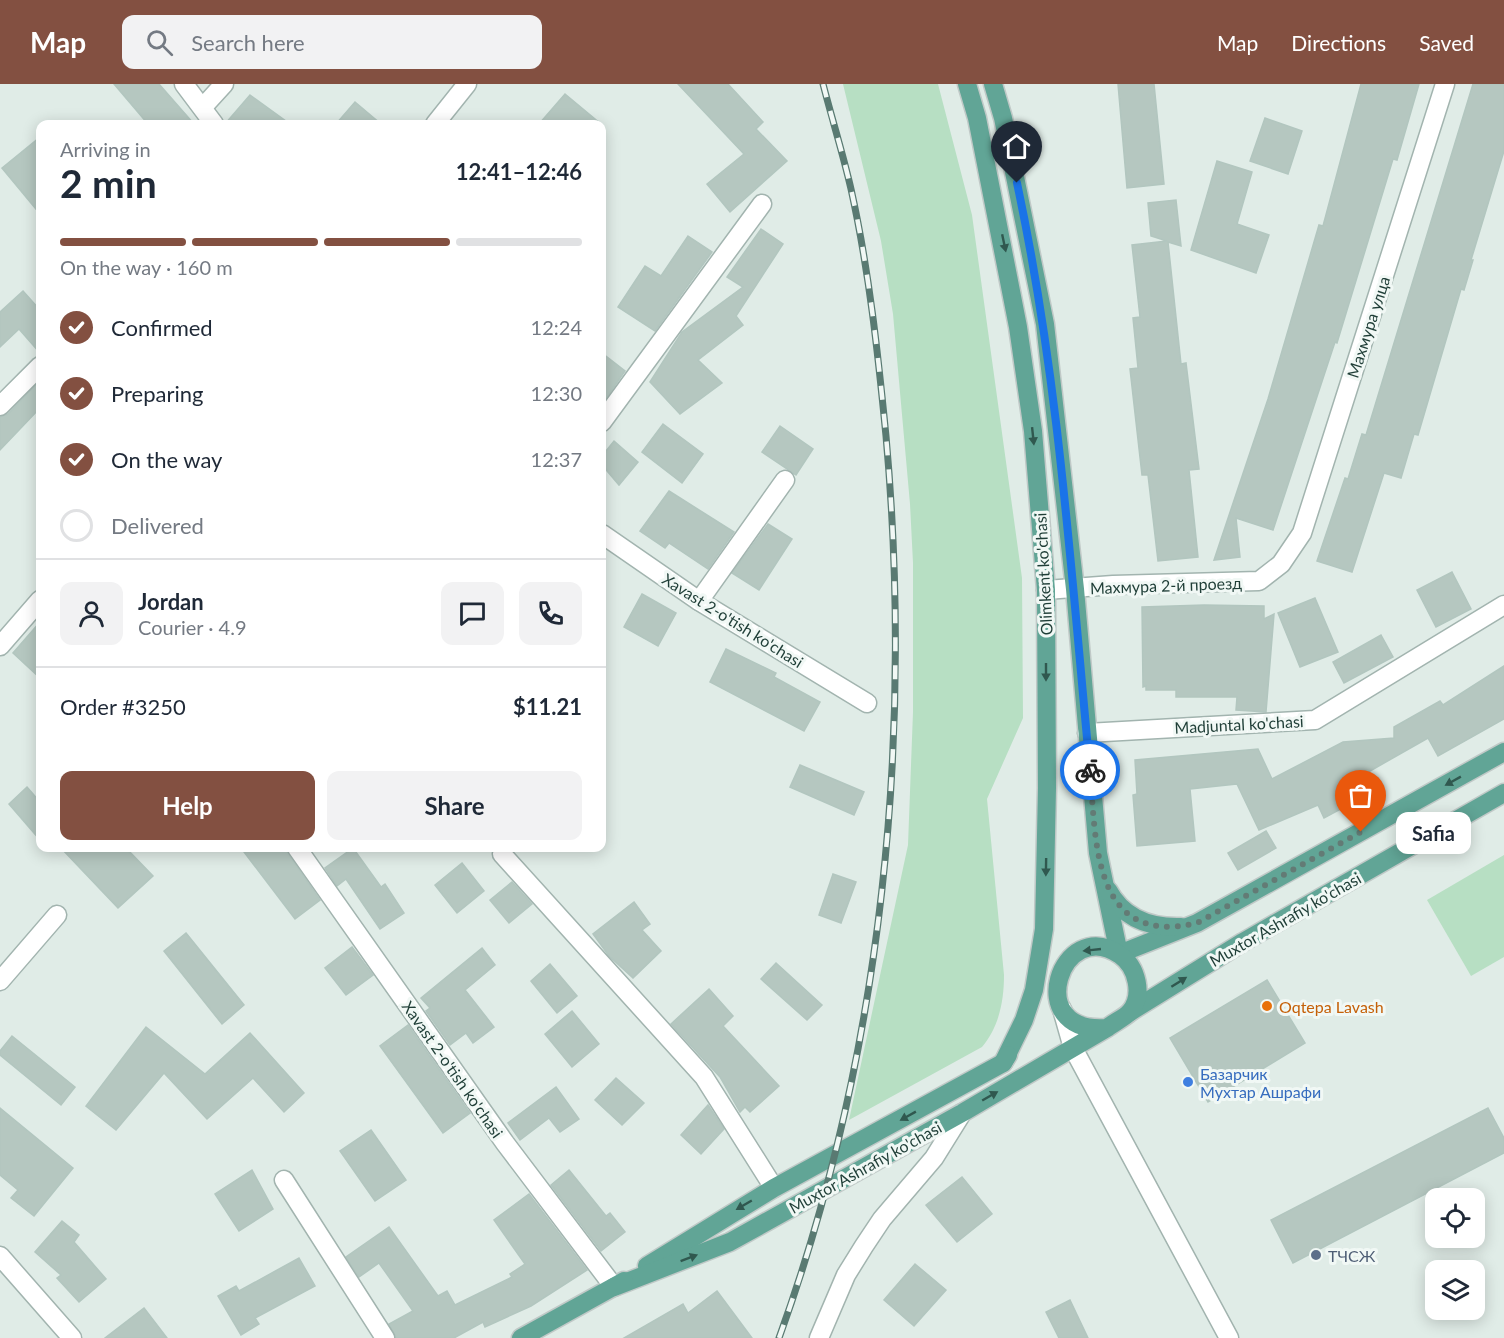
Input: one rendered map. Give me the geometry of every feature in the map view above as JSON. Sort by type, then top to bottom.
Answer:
[{"type":"main road","name":"Olimkent ko'chasi","points":[[968,84],[980,129],[1018,327],[1033,431],[1046,590],[1044,929],[1034,990],[1024,1020],[1003,1063]]},
{"type":"main road","name":"Olimkent ko'chasi","points":[[993,84],[1004,118],[1045,324],[1075,590],[1098,853],[1119,954]]},
{"type":"main road","points":[[1119,954],[1197,923],[1504,752]]},
{"type":"main road","name":"Muxtor Ashrafiy ko'chasi","points":[[1130,1012],[1243,942],[1504,794]]},
{"type":"main road","points":[[1106,886],[1122,909],[1143,922],[1169,927],[1197,923]]},
{"type":"main road","points":[[1044,929],[1057,996],[1062,1009],[1070,1019],[1092,1029],[1107,1028],[1130,1012],[1136,1000],[1136,981],[1129,963],[1119,954],[1107,949],[1093,948],[1080,951],[1069,959],[1056,983]]},
{"type":"main road","name":"Muxtor Ashrafiy ko'chasi","points":[[520,1338],[614,1287],[774,1188],[1003,1063],[1056,983]]},
{"type":"main road","name":"Muxtor Ashrafiy ko'chasi","points":[[614,1287],[729,1242],[962,1113],[1107,1028]]},
{"type":"street","points":[[184,84],[211,120]]},
{"type":"street","points":[[203,107],[224,84]]},
{"type":"street","points":[[438,120],[467,84]]},
{"type":"street","name":"Махмура улца","points":[[1281,564],[1302,534],[1445,84]]},
{"type":"street","points":[[606,417],[762,204]]},
{"type":"street","points":[[0,406],[36,370]]},
{"type":"street","points":[[699,601],[785,480]]},
{"type":"street","name":"Xavast 2-o'tish ko'chasi","points":[[606,537],[699,601],[867,703]]},
{"type":"street","name":"Махмура 2-й проезд","points":[[1046,590],[1075,590],[1113,585],[1259,581],[1281,564]]},
{"type":"street","points":[[0,645],[36,604]]},
{"type":"street","name":"Madjuntal ko'chasi","points":[[1087,733],[1315,720],[1504,605]]},
{"type":"street","name":"Xavast 2-o'tish ko'chasi","points":[[300,852],[505,1143],[614,1287]]},
{"type":"street","points":[[502,854],[704,1077],[774,1188]]},
{"type":"street","points":[[0,981],[57,915]]},
{"type":"street","points":[[1062,1009],[1073,1048],[1229,1338]]},
{"type":"street","points":[[819,1338],[846,1275],[864,1246],[882,1219],[934,1158],[962,1113]]},
{"type":"street","points":[[284,1180],[385,1338]]},
{"type":"street","points":[[0,1256],[72,1338]]},
{"type":"green space","points":[[843,84],[938,84],[972,215],[1022,578],[1023,718],[987,799],[1004,975],[1002,1004],[993,1031],[982,1047],[849,1120],[908,845],[913,712],[913,563],[893,314],[881,241]]},
{"type":"green space","points":[[1504,855],[1504,957],[1471,976],[1427,900]]},
{"type":"building","points":[[114,84],[159,84],[190,120],[145,120]]},
{"type":"building","points":[[678,84],[728,84],[763,122],[756,129],[787,161],[730,212],[707,184],[744,154]]},
{"type":"building","points":[[1118,84],[1154,84],[1164,184],[1127,188]]},
{"type":"building","points":[[1361,84],[1419,84],[1397,160],[1393,159],[1337,343],[1335,342],[1273,530],[1236,518],[1240,557],[1214,560],[1268,399],[1319,225],[1323,226]]},
{"type":"building","points":[[1473,84],[1504,84],[1504,151],[1464,290],[1461,289],[1418,435],[1414,434],[1401,478],[1384,473],[1352,572],[1317,561],[1345,478],[1348,479],[1362,434],[1366,435]]},
{"type":"building","points":[[565,94],[596,120],[542,120]]},
{"type":"building","points":[[250,95],[284,120],[228,120]]},
{"type":"building","points":[[355,102],[376,120],[339,120]]},
{"type":"building","points":[[1265,118],[1302,131],[1288,174],[1250,161]]},
{"type":"building","points":[[36,140],[36,209],[2,168]]},
{"type":"building","points":[[1217,161],[1252,172],[1237,224],[1269,235],[1256,273],[1191,250]]},
{"type":"building","points":[[1176,200],[1181,246],[1168,242],[1181,364],[1186,363],[1199,469],[1189,470],[1198,557],[1158,561],[1148,475],[1142,475],[1130,369],[1138,368],[1133,318],[1140,317],[1132,245],[1167,241],[1151,236],[1148,203]]},
{"type":"building","points":[[761,229],[783,244],[736,316],[743,325],[698,360],[722,383],[680,414],[650,382],[682,332],[743,287],[727,277]]},
{"type":"building","points":[[688,236],[712,252],[655,331],[618,307],[645,266],[661,276]]},
{"type":"building","points":[[23,291],[36,306],[36,348],[19,329],[0,347],[0,312]]},
{"type":"building","points":[[606,356],[625,371],[606,398]]},
{"type":"building","points":[[36,385],[36,412],[0,450],[0,417],[8,414]]},
{"type":"building","points":[[663,424],[703,454],[682,483],[642,452]]},
{"type":"building","points":[[780,426],[813,449],[796,475],[762,452]]},
{"type":"building","points":[[614,441],[638,462],[619,485],[606,470],[606,451]]},
{"type":"building","points":[[669,491],[734,532],[708,569],[669,543],[665,548],[640,531]]},
{"type":"building","points":[[768,524],[792,539],[759,590],[732,573]]},
{"type":"building","points":[[1452,572],[1471,609],[1436,627],[1417,590]]},
{"type":"building","points":[[642,594],[676,613],[658,646],[624,627]]},
{"type":"building","points":[[1315,598],[1338,652],[1300,667],[1278,613]]},
{"type":"building","points":[[1264,606],[1264,619],[1274,614],[1266,712],[1236,710],[1237,697],[1176,697],[1176,690],[1146,690],[1146,686],[1143,687],[1142,607]]},
{"type":"building","points":[[36,627],[36,674],[13,653]]},
{"type":"building","points":[[1381,635],[1393,657],[1344,683],[1333,662]]},
{"type":"building","points":[[726,649],[776,673],[774,677],[820,702],[804,731],[710,682]]},
{"type":"building","points":[[1504,666],[1504,719],[1438,756],[1428,738],[1356,779],[1365,796],[1324,818],[1318,805],[1259,830],[1237,784],[1190,789],[1195,841],[1137,846],[1133,795],[1137,794],[1135,760],[1258,749],[1272,779],[1343,742],[1394,738],[1394,727],[1440,701],[1443,705]]},
{"type":"building","points":[[800,765],[864,792],[854,815],[790,787]]},
{"type":"building","points":[[27,787],[36,797],[36,835],[9,804]]},
{"type":"building","points":[[1266,831],[1276,848],[1238,870],[1228,853]]},
{"type":"building","points":[[65,852],[130,852],[153,876],[118,908]]},
{"type":"building","points":[[244,852],[287,852],[320,900],[295,919]]},
{"type":"building","points":[[347,852],[356,852],[381,887],[385,884],[404,913],[380,929],[346,879],[337,886],[325,868]]},
{"type":"building","points":[[462,863],[484,891],[457,913],[435,885]]},
{"type":"building","points":[[833,874],[856,882],[841,923],[819,915]]},
{"type":"building","points":[[512,882],[532,904],[509,923],[490,900]]},
{"type":"building","points":[[634,902],[650,924],[642,930],[661,951],[633,978],[609,956],[593,934]]},
{"type":"building","points":[[186,933],[244,1005],[222,1024],[164,951]]},
{"type":"building","points":[[352,947],[373,975],[346,995],[325,968]]},
{"type":"building","points":[[482,948],[495,965],[465,990],[494,1027],[473,1043],[466,1033],[450,1045],[426,1011],[430,1008],[421,998]]},
{"type":"building","points":[[776,963],[822,1005],[807,1020],[761,979]]},
{"type":"building","points":[[550,964],[577,996],[557,1013],[531,981]]},
{"type":"building","points":[[1267,980],[1305,1043],[1208,1102],[1170,1038]]},
{"type":"building","points":[[709,989],[733,1016],[723,1026],[779,1086],[750,1112],[745,1107],[740,1112],[720,1077],[671,1024]]},
{"type":"building","points":[[572,1011],[599,1044],[572,1067],[545,1034]]},
{"type":"building","points":[[408,1025],[470,1113],[443,1133],[380,1046]]},
{"type":"building","points":[[146,1027],[205,1074],[250,1033],[304,1093],[284,1112],[253,1078],[207,1119],[164,1073],[116,1130],[86,1106]]},
{"type":"building","points":[[12,1036],[75,1087],[61,1105],[0,1055],[0,1051]]},
{"type":"building","points":[[616,1078],[644,1103],[622,1125],[595,1100]]},
{"type":"building","points":[[556,1087],[579,1119],[560,1132],[549,1118],[520,1140],[508,1123]]},
{"type":"building","points":[[708,1105],[724,1129],[701,1154],[681,1135]]},
{"type":"building","points":[[0,1108],[73,1168],[34,1216],[11,1198],[18,1190],[0,1175]]},
{"type":"building","points":[[1488,1108],[1504,1138],[1504,1153],[1437,1188],[1425,1188],[1425,1194],[1293,1263],[1271,1220]]},
{"type":"building","points":[[371,1130],[406,1180],[375,1201],[340,1151]]},
{"type":"building","points":[[252,1170],[273,1209],[239,1231],[215,1194]]},
{"type":"building","points":[[569,1170],[606,1216],[610,1213],[625,1232],[601,1251],[551,1185]]},
{"type":"building","points":[[962,1177],[992,1214],[957,1242],[926,1205]]},
{"type":"building","points":[[529,1194],[587,1270],[531,1306],[485,1327],[483,1322],[454,1338],[396,1338],[389,1324],[413,1311],[379,1263],[359,1277],[346,1257],[389,1227],[438,1296],[447,1291],[455,1305],[512,1277],[510,1274],[525,1264],[494,1220]]},
{"type":"building","points":[[62,1221],[79,1235],[74,1242],[106,1279],[79,1302],[57,1278],[61,1275],[35,1252]]},
{"type":"building","points":[[299,1258],[315,1286],[255,1318],[259,1324],[241,1335],[218,1296],[236,1286],[239,1291]]},
{"type":"building","points":[[915,1264],[946,1290],[914,1326],[884,1300]]},
{"type":"building","points":[[717,1291],[752,1338],[624,1338],[683,1304],[688,1313]]},
{"type":"building","points":[[1070,1300],[1088,1338],[1059,1338],[1046,1312]]},
{"type":"building","points":[[144,1308],[167,1338],[105,1338]]},
{"type":"railway","points":[[779,1338],[815,1229],[843,1118],[866,1006],[882,893],[891,778],[895,664],[893,550],[886,436],[863,250],[848,176],[823,84]]},
{"type":"way so far","points":[[1090,770],[1098,853],[1106,886],[1122,909],[1143,922],[1156,926],[1183,927],[1197,923],[1361,832]]},
{"type":"place","name":"Safia","points":[[1361,832]]},
{"type":"place","name":"Oqtepa Lavash","points":[[1267,1006]]},
{"type":"place","name":"Базарчик Мухтар Ашрафи","points":[[1188,1082]]},
{"type":"place","name":"ТЧСЖ","points":[[1316,1255]]},
{"type":"route","points":[[1017,183],[1036,271],[1058,423],[1090,770]]}]
